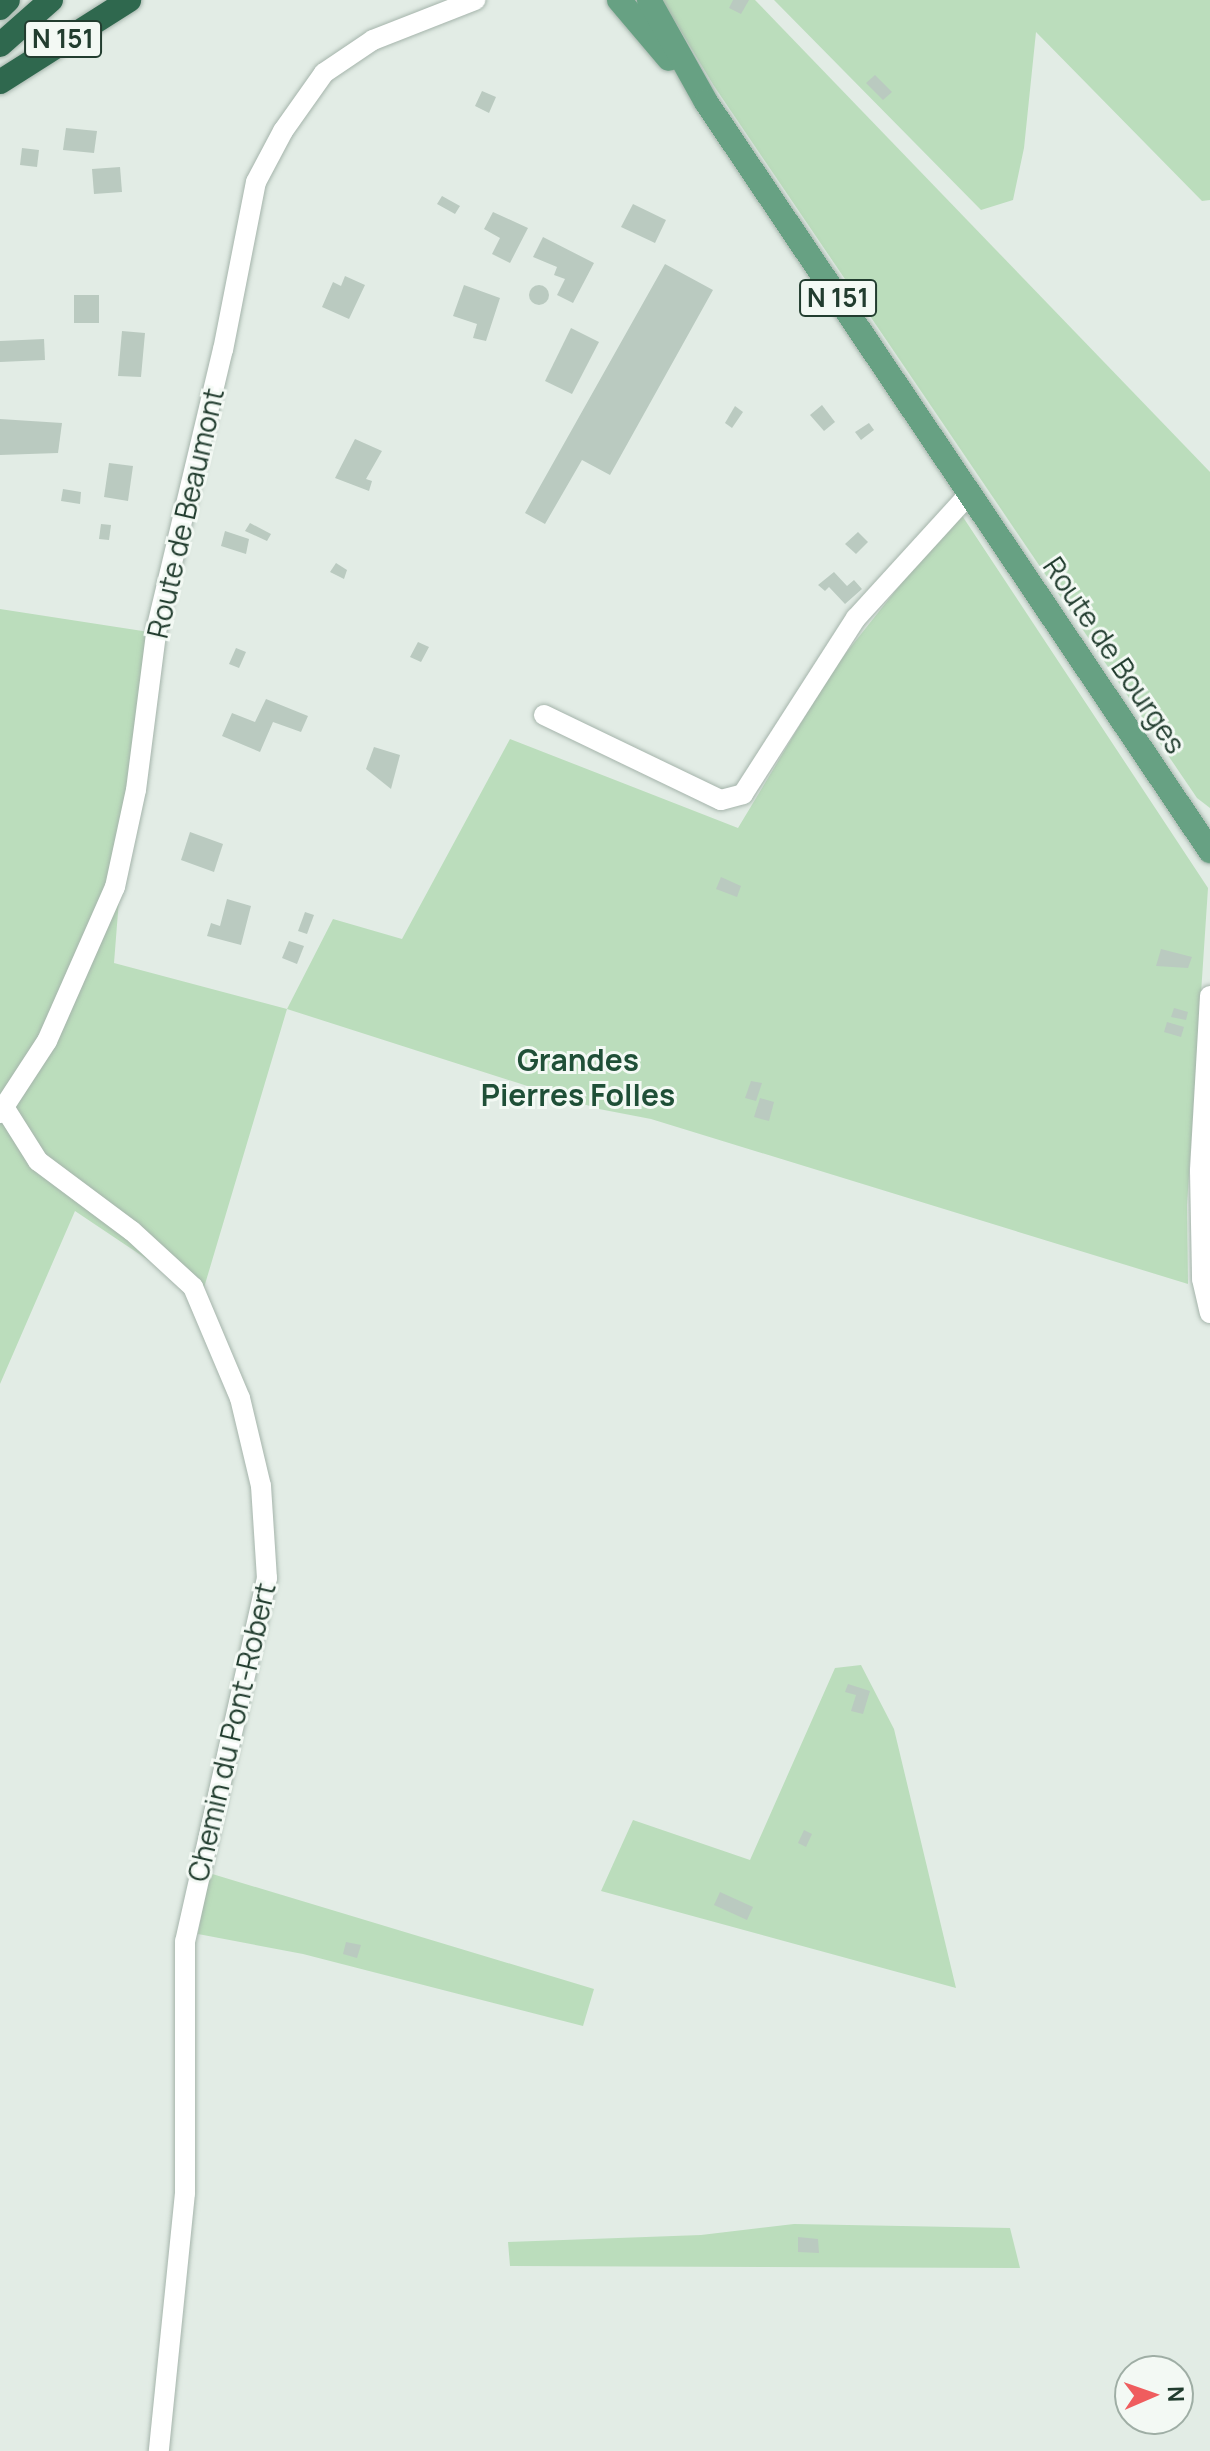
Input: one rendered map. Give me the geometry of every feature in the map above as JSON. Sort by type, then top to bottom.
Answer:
[{"type":"highway","points":[[0,8],[8,0]]},
{"type":"highway","points":[[0,45],[51,0]]},
{"type":"highway","name":"N 151","points":[[0,82],[129,0]]},
{"type":"main road","name":"N 151","points":[[619,0],[706,102]]},
{"type":"main road","name":"N 151","points":[[649,0],[706,102],[970,493]]},
{"type":"main road","name":"Route de Bourges","points":[[970,493],[1210,851]]},
{"type":"street","name":"Route de Beaumont","points":[[2,1110],[47,1041],[115,887],[136,790],[157,626],[223,350],[256,182],[283,131],[324,73],[373,40],[475,0]]},
{"type":"street","points":[[544,715],[721,800],[743,794],[856,618],[970,493]]},
{"type":"street","points":[[1210,996],[1200,1171],[1202,1279],[1210,1313]]},
{"type":"street","name":"Chemin du Pont-Robert","points":[[2,1110],[38,1161],[132,1231],[193,1287],[236,1384],[261,1486],[267,1578],[185,1941],[185,2193],[159,2451]]},
{"type":"green space","points":[[662,0],[755,0],[1210,472],[1210,808],[1197,798],[714,86]]},
{"type":"green space","points":[[774,0],[1210,0],[1210,200],[1202,201],[1036,32],[1024,148],[1013,200],[981,210]]},
{"type":"green space","points":[[959,511],[1208,888],[1187,1205],[1188,1284],[651,1119],[599,1109],[287,1009],[333,919],[402,939],[510,739],[738,828],[834,668]]},
{"type":"green space","points":[[0,609],[149,632],[128,785],[114,963],[287,1009],[203,1291],[169,1274],[75,1211],[0,1384]]},
{"type":"green space","points":[[861,1665],[894,1729],[956,1988],[601,1891],[633,1820],[750,1860],[835,1668]]},
{"type":"green space","points":[[209,1873],[594,1989],[583,2026],[303,1954],[198,1934]]},
{"type":"green space","points":[[794,2224],[1010,2228],[1020,2268],[510,2266],[508,2242],[701,2235]]},
{"type":"building","points":[[733,0],[749,0],[741,14],[729,8]]},
{"type":"building","points":[[875,75],[892,92],[883,100],[866,83]]},
{"type":"building","points":[[482,91],[496,97],[489,113],[475,106]]},
{"type":"building","points":[[66,128],[97,131],[94,153],[63,150]]},
{"type":"building","points":[[22,148],[39,150],[37,167],[20,165]]},
{"type":"building","points":[[120,167],[122,192],[94,194],[92,169]]},
{"type":"building","points":[[442,196],[460,206],[455,214],[437,204]]},
{"type":"building","points":[[633,204],[666,220],[655,243],[621,227]]},
{"type":"building","points":[[493,212],[528,228],[510,263],[492,254],[500,238],[484,229]]},
{"type":"building","points":[[543,237],[594,263],[573,303],[557,295],[565,279],[554,275],[557,267],[533,257]]},
{"type":"building","points":[[665,264],[713,290],[610,475],[582,460],[545,524],[525,513]]},
{"type":"building","points":[[345,276],[365,285],[349,319],[322,307],[333,282],[341,286]]},
{"type":"building","points":[[464,285],[500,298],[486,341],[473,338],[477,324],[453,316]]},
{"type":"building","points":[[539,285],[546,288],[549,295],[546,302],[539,305],[532,302],[529,295],[532,288]]},
{"type":"building","points":[[74,295],[99,295],[99,323],[74,323]]},
{"type":"building","points":[[571,328],[599,342],[572,394],[545,381]]},
{"type":"building","points":[[122,331],[145,333],[141,377],[118,376]]},
{"type":"building","points":[[44,339],[45,360],[0,362],[0,341]]},
{"type":"building","points":[[822,405],[835,422],[824,431],[810,415]]},
{"type":"building","points":[[735,406],[743,412],[732,428],[725,423]]},
{"type":"building","points":[[0,419],[62,423],[58,453],[0,455]]},
{"type":"building","points":[[869,423],[874,430],[861,440],[855,432]]},
{"type":"building","points":[[355,439],[382,451],[366,479],[372,481],[369,491],[335,478]]},
{"type":"building","points":[[109,463],[133,466],[128,501],[104,497]]},
{"type":"building","points":[[63,489],[81,492],[80,504],[61,501]]},
{"type":"building","points":[[250,523],[271,534],[267,541],[245,531]]},
{"type":"building","points":[[101,524],[111,525],[109,540],[99,539]]},
{"type":"building","points":[[225,531],[249,539],[246,554],[221,546]]},
{"type":"building","points":[[858,532],[868,542],[856,554],[845,544]]},
{"type":"building","points":[[336,563],[347,570],[344,579],[330,572]]},
{"type":"building","points":[[834,572],[847,586],[854,580],[862,589],[845,604],[829,587],[825,591],[818,585]]},
{"type":"building","points":[[418,642],[429,647],[421,662],[410,657]]},
{"type":"building","points":[[236,648],[246,652],[239,668],[229,664]]},
{"type":"building","points":[[266,699],[308,716],[301,732],[273,722],[260,752],[222,736],[232,713],[255,722]]},
{"type":"building","points":[[374,747],[400,755],[391,789],[366,769]]},
{"type":"building","points":[[190,832],[223,844],[214,872],[181,860]]},
{"type":"building","points":[[721,877],[741,886],[737,897],[716,889]]},
{"type":"building","points":[[227,899],[251,906],[241,945],[207,936],[211,923],[220,926]]},
{"type":"building","points":[[305,912],[314,915],[307,934],[298,931]]},
{"type":"building","points":[[289,941],[304,946],[297,964],[282,958]]},
{"type":"building","points":[[1161,949],[1192,957],[1188,968],[1156,966]]},
{"type":"building","points":[[1174,1008],[1188,1012],[1186,1020],[1171,1017]]},
{"type":"building","points":[[1167,1022],[1184,1027],[1181,1037],[1164,1032]]},
{"type":"building","points":[[751,1081],[762,1083],[756,1101],[745,1098]]},
{"type":"building","points":[[760,1098],[774,1102],[769,1121],[754,1117]]},
{"type":"building","points":[[848,1684],[870,1691],[863,1714],[851,1711],[856,1695],[845,1692]]},
{"type":"building","points":[[804,1830],[812,1834],[806,1847],[798,1843]]},
{"type":"building","points":[[720,1892],[753,1907],[747,1920],[714,1905]]},
{"type":"building","points":[[346,1942],[361,1945],[357,1958],[343,1954]]},
{"type":"building","points":[[798,2237],[818,2239],[819,2253],[798,2252]]},
{"type":"district","name":"Grandes Pierres Folles","points":[[578,1077]]}]
